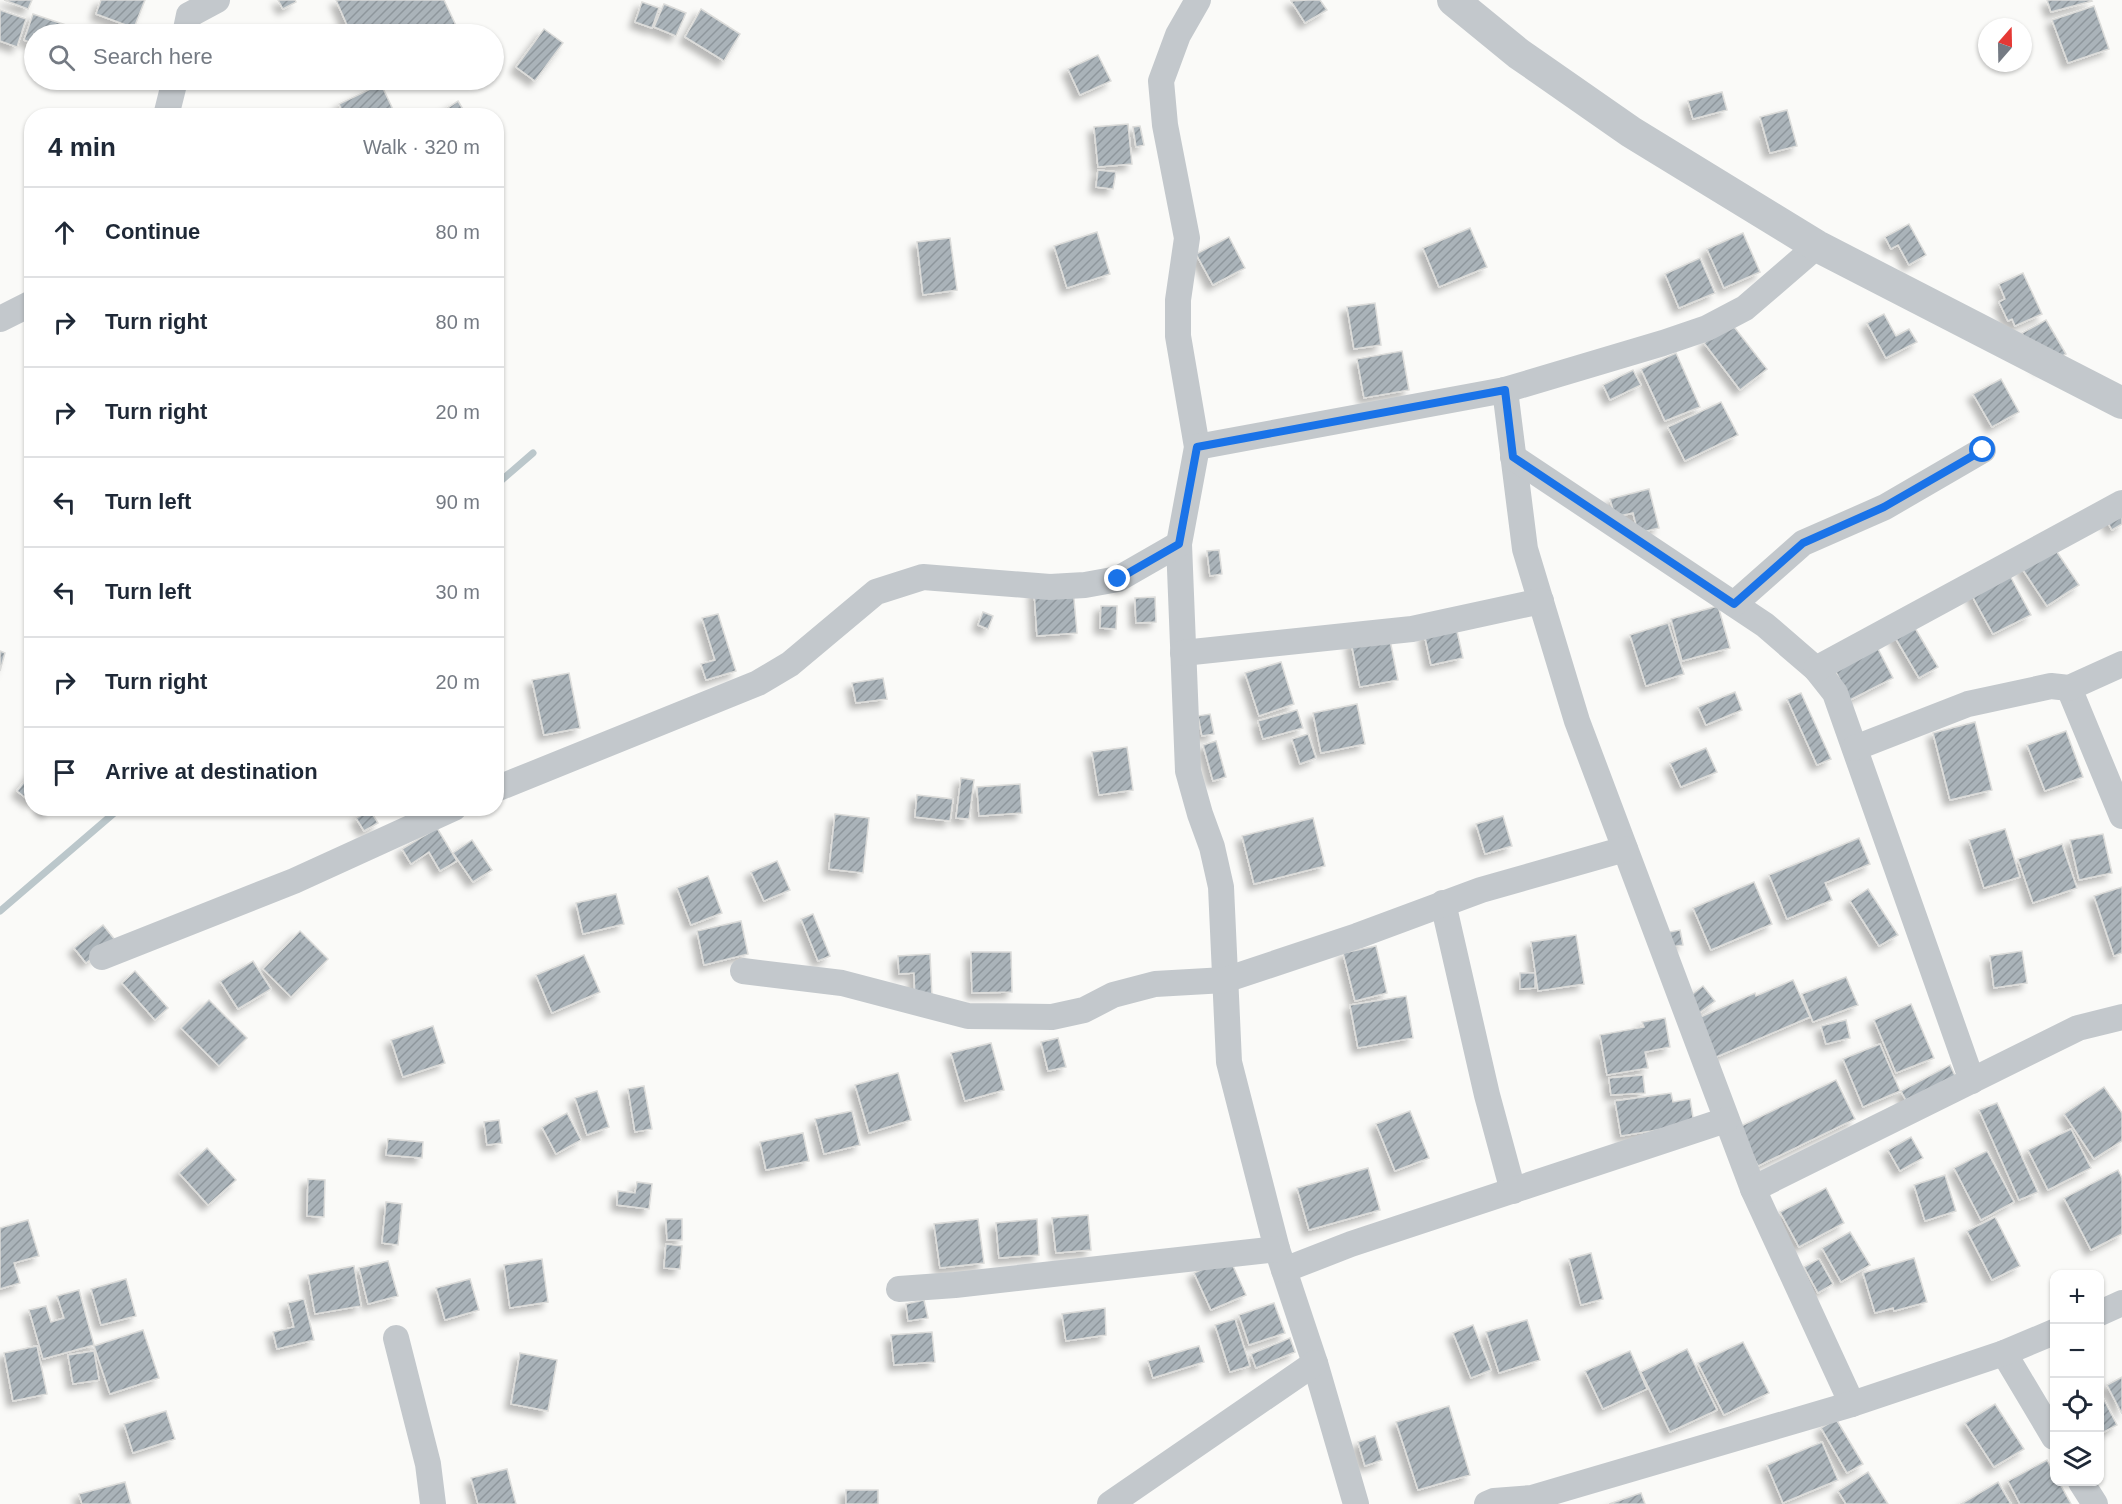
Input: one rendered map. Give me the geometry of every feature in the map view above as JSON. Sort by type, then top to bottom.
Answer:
[{"type":"street","points":[[187,16],[217,0]]},
{"type":"street","points":[[1198,0],[1178,34],[1161,81],[1165,125],[1187,238],[1179,300],[1178,336],[1197,447],[1179,544],[1188,771],[1212,847],[1221,886],[1229,1062],[1281,1259],[1316,1363],[1356,1504]]},
{"type":"street","points":[[1453,0],[1519,54],[1631,132],[1817,246],[2122,403]]},
{"type":"street","points":[[168,108],[172,90]]},
{"type":"street","points":[[1197,447],[1505,390],[1663,343],[1707,328],[1745,308],[1817,246]]},
{"type":"street","points":[[0,319],[24,307]]},
{"type":"street","points":[[1505,390],[1525,549],[1577,721],[1625,849],[1715,1124],[1736,1146],[1753,1189],[1852,1404]]},
{"type":"street","points":[[1734,604],[1803,543],[1884,507],[1983,450]]},
{"type":"street","points":[[1513,457],[1765,625],[1816,669],[1835,693],[1972,1081]]},
{"type":"street","points":[[1816,669],[2122,503]]},
{"type":"street","points":[[504,786],[758,683],[790,664],[876,592],[924,577],[1050,587],[1085,585],[1118,579],[1179,544]]},
{"type":"street","points":[[1183,653],[1412,629],[1540,601]]},
{"type":"street","points":[[1855,748],[1968,704],[2051,686],[2068,688],[2122,664]]},
{"type":"street","points":[[2068,688],[2122,816]]},
{"type":"street","points":[[102,957],[294,881],[436,816]]},
{"type":"street","points":[[743,971],[842,983],[968,1016],[1052,1017],[1084,1010],[1113,995],[1155,984],[1225,980],[1481,890],[1625,849]]},
{"type":"street","points":[[1443,903],[1487,1095],[1513,1191]]},
{"type":"street","points":[[1753,1189],[2079,1028],[2122,1017]]},
{"type":"street","points":[[899,1289],[1281,1259],[1351,1245],[1715,1124]]},
{"type":"street","points":[[2104,1311],[2122,1304]]},
{"type":"street","points":[[1487,1504],[1532,1498],[1852,1404],[2004,1353],[2050,1334]]},
{"type":"street","points":[[396,1338],[428,1464],[433,1504]]},
{"type":"street","points":[[2004,1353],[2052,1432]]},
{"type":"street","points":[[1111,1504],[1316,1363]]},
{"type":"street","points":[[2084,1486],[2095,1504]]},
{"type":"building","points":[[4,0],[32,0],[28,9]]},
{"type":"building","points":[[101,0],[145,0],[136,24],[123,24],[96,14]]},
{"type":"building","points":[[278,0],[295,0],[296,2],[283,9]]},
{"type":"building","points":[[336,0],[444,0],[455,24],[347,24]]},
{"type":"building","points":[[1320,0],[1327,10],[1305,23],[1291,1]]},
{"type":"building","points":[[2047,0],[2091,0],[2092,1],[2051,12]]},
{"type":"building","points":[[642,2],[659,8],[652,28],[635,22]]},
{"type":"building","points":[[664,4],[686,13],[676,36],[654,27]]},
{"type":"building","points":[[2094,6],[2109,49],[2068,63],[2052,20]]},
{"type":"building","points":[[701,9],[740,34],[724,61],[685,37]]},
{"type":"building","points":[[0,10],[26,19],[17,47],[0,41]]},
{"type":"building","points":[[33,14],[63,24],[30,24]]},
{"type":"building","points":[[544,29],[563,43],[535,81],[516,67]]},
{"type":"building","points":[[1098,55],[1111,81],[1080,95],[1068,69]]},
{"type":"building","points":[[368,90],[384,90],[392,108],[341,108],[339,104]]},
{"type":"building","points":[[1722,92],[1727,110],[1693,119],[1688,101]]},
{"type":"building","points":[[458,101],[462,108],[447,108]]},
{"type":"building","points":[[1787,110],[1797,146],[1770,153],[1760,117]]},
{"type":"building","points":[[1128,124],[1132,164],[1098,167],[1094,127]]},
{"type":"building","points":[[1140,126],[1144,145],[1136,147],[1133,127]]},
{"type":"building","points":[[1098,170],[1116,172],[1113,189],[1096,187]]},
{"type":"building","points":[[1909,224],[1926,255],[1909,265],[1898,245],[1891,249],[1885,237]]},
{"type":"building","points":[[1470,228],[1487,267],[1439,287],[1423,248]]},
{"type":"building","points":[[1097,232],[1110,274],[1067,288],[1054,246]]},
{"type":"building","points":[[1743,233],[1760,272],[1724,288],[1707,249]]},
{"type":"building","points":[[1229,237],[1245,268],[1213,285],[1196,254]]},
{"type":"building","points":[[950,238],[957,290],[923,295],[917,242]]},
{"type":"building","points":[[1700,258],[1715,293],[1679,308],[1665,274]]},
{"type":"building","points":[[2023,273],[2042,314],[2015,326],[2012,319],[2008,321],[1999,302],[2005,299],[1999,284]]},
{"type":"building","points":[[1375,303],[1381,345],[1354,349],[1347,307]]},
{"type":"building","points":[[1884,314],[1896,336],[1909,329],[1917,342],[1886,358],[1867,323]]},
{"type":"building","points":[[2046,320],[2066,354],[2041,368],[2022,333]]},
{"type":"building","points":[[1731,323],[1767,369],[1740,390],[1704,343]]},
{"type":"building","points":[[1402,351],[1409,390],[1364,398],[1357,359]]},
{"type":"building","points":[[1676,353],[1700,407],[1665,421],[1641,369]]},
{"type":"building","points":[[1633,370],[1641,385],[1610,400],[1603,385]]},
{"type":"building","points":[[2001,379],[2019,412],[1992,427],[1973,394]]},
{"type":"building","points":[[1721,402],[1738,435],[1685,461],[1668,427]]},
{"type":"building","points":[[1649,489],[1659,528],[1638,533],[1633,513],[1615,517],[1610,499]]},
{"type":"building","points":[[2122,506],[2122,524],[2112,530],[2104,516]]},
{"type":"building","points":[[2053,546],[2079,585],[2047,606],[2021,567]]},
{"type":"building","points":[[1219,550],[1222,574],[1210,576],[1207,551]]},
{"type":"building","points":[[2008,572],[2031,615],[1993,634],[1970,592]]},
{"type":"building","points":[[1073,588],[1077,633],[1037,636],[1034,590]]},
{"type":"building","points":[[1155,597],[1156,622],[1136,623],[1135,598]]},
{"type":"building","points":[[1101,606],[1117,606],[1116,629],[1100,628]]},
{"type":"building","points":[[1718,606],[1730,648],[1682,661],[1671,619]]},
{"type":"building","points":[[983,612],[993,616],[988,629],[978,625]]},
{"type":"building","points":[[718,614],[736,671],[706,680],[701,664],[715,660],[702,618]]},
{"type":"building","points":[[1668,623],[1684,674],[1646,686],[1630,635]]},
{"type":"building","points":[[1912,623],[1938,667],[1919,678],[1893,634]]},
{"type":"building","points":[[1456,627],[1463,658],[1431,665],[1424,633]]},
{"type":"building","points":[[1389,635],[1398,680],[1360,687],[1351,642]]},
{"type":"building","points":[[1875,643],[1893,678],[1850,700],[1832,664]]},
{"type":"building","points":[[0,651],[5,653],[0,671]]},
{"type":"building","points":[[1281,662],[1294,704],[1259,716],[1245,673]]},
{"type":"building","points":[[569,673],[580,728],[544,735],[532,680]]},
{"type":"building","points":[[883,678],[887,699],[856,703],[852,683]]},
{"type":"building","points":[[1735,692],[1742,710],[1706,725],[1698,707]]},
{"type":"building","points":[[1801,693],[1831,759],[1817,765],[1787,699]]},
{"type":"building","points":[[1357,704],[1365,744],[1321,753],[1313,713]]},
{"type":"building","points":[[1297,710],[1303,728],[1263,739],[1258,721]]},
{"type":"building","points":[[1210,714],[1214,734],[1202,736],[1198,716]]},
{"type":"building","points":[[1975,722],[1992,790],[1950,800],[1933,733]]},
{"type":"building","points":[[2066,731],[2083,777],[2045,791],[2027,745]]},
{"type":"building","points":[[1308,734],[1316,758],[1300,764],[1292,739]]},
{"type":"building","points":[[1216,741],[1226,777],[1213,781],[1203,745]]},
{"type":"building","points":[[1127,747],[1133,790],[1099,795],[1092,752]]},
{"type":"building","points":[[1706,748],[1717,772],[1681,787],[1670,763]]},
{"type":"building","points":[[961,778],[974,780],[969,819],[956,818]]},
{"type":"building","points":[[24,782],[24,797],[17,791]]},
{"type":"building","points":[[1020,784],[1022,813],[979,816],[977,787]]},
{"type":"building","points":[[917,795],[953,799],[950,821],[915,817]]},
{"type":"building","points":[[835,814],[869,818],[863,873],[829,869]]},
{"type":"building","points":[[374,816],[378,823],[364,831],[356,818]]},
{"type":"building","points":[[1503,816],[1512,846],[1485,854],[1476,824]]},
{"type":"building","points":[[1313,818],[1325,866],[1254,884],[1242,836]]},
{"type":"building","points":[[437,828],[457,861],[440,871],[429,852],[411,864],[402,849]]},
{"type":"building","points":[[2005,829],[2020,877],[1984,888],[1969,840]]},
{"type":"building","points":[[2103,834],[2112,873],[2079,880],[2070,840]]},
{"type":"building","points":[[1859,838],[1870,864],[1825,883],[1832,900],[1787,919],[1769,875]]},
{"type":"building","points":[[472,840],[492,870],[473,882],[453,853]]},
{"type":"building","points":[[2062,844],[2077,888],[2033,903],[2018,859]]},
{"type":"building","points":[[777,861],[790,890],[764,901],[751,872]]},
{"type":"building","points":[[708,876],[722,913],[691,925],[677,888]]},
{"type":"building","points":[[1754,882],[1772,924],[1711,950],[1693,908]]},
{"type":"building","points":[[2122,887],[2122,953],[2114,956],[2094,896]]},
{"type":"building","points":[[1868,889],[1898,935],[1879,946],[1850,901]]},
{"type":"building","points":[[616,894],[624,924],[583,934],[576,903]]},
{"type":"building","points":[[813,914],[830,956],[818,961],[801,919]]},
{"type":"building","points":[[741,921],[748,954],[704,965],[697,931]]},
{"type":"building","points":[[103,925],[115,940],[86,963],[74,948]]},
{"type":"building","points":[[1680,930],[1683,945],[1666,948],[1664,933]]},
{"type":"building","points":[[300,931],[328,959],[291,997],[263,969]]},
{"type":"building","points":[[1576,935],[1584,984],[1538,991],[1531,942]]},
{"type":"building","points":[[1376,946],[1387,993],[1355,1001],[1343,953]]},
{"type":"building","points":[[2022,951],[2027,983],[1994,988],[1990,956]]},
{"type":"building","points":[[971,952],[1011,952],[1012,992],[972,993]]},
{"type":"building","points":[[930,954],[932,997],[915,998],[914,973],[899,974],[898,956]]},
{"type":"building","points":[[584,955],[600,992],[552,1013],[536,975]]},
{"type":"building","points":[[253,961],[271,989],[238,1009],[220,981]]},
{"type":"building","points":[[135,971],[168,1008],[155,1020],[122,983]]},
{"type":"building","points":[[1520,973],[1535,973],[1535,988],[1520,989]]},
{"type":"building","points":[[1846,977],[1858,1005],[1813,1022],[1802,994]]},
{"type":"building","points":[[1793,980],[1810,1017],[1714,1058],[1696,1019],[1755,993],[1756,996]]},
{"type":"building","points":[[1703,986],[1715,1001],[1698,1014],[1686,999]]},
{"type":"building","points":[[1406,996],[1413,1038],[1358,1048],[1350,1005]]},
{"type":"building","points":[[209,1000],[247,1038],[219,1066],[181,1028]]},
{"type":"building","points":[[1911,1004],[1934,1058],[1896,1073],[1874,1020]]},
{"type":"building","points":[[1665,1018],[1670,1047],[1645,1052],[1648,1068],[1607,1075],[1600,1035],[1644,1027],[1642,1022]]},
{"type":"building","points":[[1846,1020],[1850,1038],[1826,1044],[1821,1026]]},
{"type":"building","points":[[433,1026],[445,1063],[403,1077],[391,1040]]},
{"type":"building","points":[[1058,1038],[1066,1067],[1048,1071],[1041,1042]]},
{"type":"building","points":[[991,1043],[1004,1090],[965,1101],[951,1053]]},
{"type":"building","points":[[1880,1044],[1900,1091],[1863,1107],[1843,1059]]},
{"type":"building","points":[[1950,1065],[1957,1080],[1909,1106],[1901,1091]]},
{"type":"building","points":[[898,1073],[911,1120],[869,1133],[855,1085]]},
{"type":"building","points":[[1643,1075],[1645,1093],[1611,1095],[1609,1078]]},
{"type":"building","points":[[1836,1080],[1855,1119],[1758,1166],[1739,1127]]},
{"type":"building","points":[[644,1086],[652,1129],[635,1132],[628,1089]]},
{"type":"building","points":[[2104,1087],[2122,1113],[2122,1141],[2094,1159],[2064,1114]]},
{"type":"building","points":[[597,1091],[609,1127],[587,1135],[575,1098]]},
{"type":"building","points":[[1671,1093],[1673,1102],[1690,1099],[1694,1124],[1621,1136],[1615,1101]]},
{"type":"building","points":[[1997,1103],[2038,1192],[2019,1200],[1979,1110]]},
{"type":"building","points":[[852,1111],[860,1145],[824,1154],[815,1119]]},
{"type":"building","points":[[1410,1111],[1429,1158],[1395,1171],[1376,1124]]},
{"type":"building","points":[[567,1113],[581,1140],[556,1154],[542,1127]]},
{"type":"building","points":[[499,1120],[502,1143],[487,1145],[484,1122]]},
{"type":"building","points":[[2071,1129],[2091,1168],[2048,1190],[2028,1150]]},
{"type":"building","points":[[803,1133],[809,1161],[766,1170],[760,1142]]},
{"type":"building","points":[[1911,1137],[1923,1158],[1900,1171],[1888,1150]]},
{"type":"building","points":[[388,1139],[423,1142],[422,1158],[386,1155]]},
{"type":"building","points":[[207,1148],[236,1180],[208,1205],[179,1173]]},
{"type":"building","points":[[1987,1151],[2014,1202],[1981,1220],[1954,1168]]},
{"type":"building","points":[[1368,1168],[1380,1210],[1309,1230],[1297,1188]]},
{"type":"building","points":[[2118,1170],[2122,1178],[2122,1234],[2091,1250],[2064,1198]]},
{"type":"building","points":[[1945,1175],[1956,1211],[1925,1221],[1914,1185]]},
{"type":"building","points":[[308,1179],[325,1180],[324,1217],[307,1216]]},
{"type":"building","points":[[637,1182],[652,1184],[649,1209],[617,1205],[618,1191],[635,1193]]},
{"type":"building","points":[[1826,1188],[1844,1223],[1799,1247],[1780,1212]]},
{"type":"building","points":[[386,1202],[402,1204],[398,1245],[382,1243]]},
{"type":"building","points":[[1088,1215],[1091,1250],[1056,1253],[1052,1218]]},
{"type":"building","points":[[1995,1217],[2020,1266],[1992,1280],[1967,1231]]},
{"type":"building","points":[[666,1219],[682,1219],[682,1240],[667,1240]]},
{"type":"building","points":[[978,1219],[984,1263],[940,1268],[934,1224]]},
{"type":"building","points":[[1037,1219],[1039,1255],[999,1258],[996,1223]]},
{"type":"building","points":[[28,1220],[39,1256],[14,1263],[20,1283],[0,1289],[0,1228]]},
{"type":"building","points":[[1850,1232],[1870,1265],[1841,1282],[1822,1248]]},
{"type":"building","points":[[666,1244],[682,1246],[680,1269],[664,1268]]},
{"type":"building","points":[[1591,1253],[1603,1299],[1581,1305],[1569,1259]]},
{"type":"building","points":[[1229,1257],[1246,1295],[1211,1310],[1194,1273]]},
{"type":"building","points":[[1914,1258],[1927,1302],[1894,1311],[1893,1308],[1875,1313],[1863,1273]]},
{"type":"building","points":[[542,1259],[548,1302],[510,1308],[504,1265]]},
{"type":"building","points":[[1819,1259],[1833,1284],[1818,1293],[1804,1267]]},
{"type":"building","points":[[388,1261],[398,1296],[368,1304],[359,1268]]},
{"type":"building","points":[[354,1266],[361,1306],[315,1314],[308,1275]]},
{"type":"building","points":[[126,1279],[136,1316],[101,1325],[91,1289]]},
{"type":"building","points":[[470,1279],[479,1310],[445,1320],[436,1288]]},
{"type":"building","points":[[79,1290],[94,1345],[43,1359],[29,1310],[46,1306],[51,1322],[64,1318],[57,1296]]},
{"type":"building","points":[[304,1299],[314,1340],[277,1349],[273,1332],[294,1327],[288,1303]]},
{"type":"building","points":[[924,1300],[928,1318],[908,1321],[906,1304]]},
{"type":"building","points":[[1274,1303],[1285,1333],[1249,1345],[1239,1315]]},
{"type":"building","points":[[1105,1308],[1106,1335],[1066,1341],[1062,1314]]},
{"type":"building","points":[[1235,1319],[1250,1366],[1230,1372],[1215,1325]]},
{"type":"building","points":[[1527,1320],[1540,1360],[1499,1373],[1486,1332]]},
{"type":"building","points":[[1473,1325],[1491,1370],[1471,1378],[1453,1333]]},
{"type":"building","points":[[143,1330],[159,1378],[110,1394],[94,1346]]},
{"type":"building","points":[[932,1332],[935,1362],[894,1365],[891,1335]]},
{"type":"building","points":[[1290,1338],[1295,1352],[1256,1368],[1251,1354]]},
{"type":"building","points":[[1743,1342],[1769,1393],[1724,1415],[1698,1363]]},
{"type":"building","points":[[37,1346],[47,1394],[13,1401],[4,1353]]},
{"type":"building","points":[[1199,1346],[1204,1362],[1153,1378],[1148,1361]]},
{"type":"building","points":[[1687,1349],[1717,1410],[1670,1432],[1641,1372]]},
{"type":"building","points":[[94,1351],[99,1380],[73,1384],[68,1355]]},
{"type":"building","points":[[1630,1351],[1647,1389],[1603,1409],[1585,1371]]},
{"type":"building","points":[[520,1353],[557,1360],[548,1411],[511,1404]]},
{"type":"building","points":[[2122,1377],[2122,1414],[2107,1385]]},
{"type":"building","points":[[2104,1400],[2117,1425],[2104,1432]]},
{"type":"building","points":[[1995,1404],[2024,1449],[1994,1467],[1965,1423]]},
{"type":"building","points":[[1449,1406],[1470,1475],[1418,1490],[1396,1422]]},
{"type":"building","points":[[166,1411],[175,1439],[133,1453],[124,1424]]},
{"type":"building","points":[[1836,1419],[1863,1464],[1847,1473],[1821,1428]]},
{"type":"building","points":[[1375,1436],[1382,1460],[1365,1466],[1358,1442]]},
{"type":"building","points":[[1822,1442],[1838,1480],[1783,1503],[1767,1465]]},
{"type":"building","points":[[2047,1460],[2050,1466],[2050,1486],[2061,1486],[2071,1504],[2020,1504],[2008,1481]]},
{"type":"building","points":[[507,1469],[516,1504],[478,1504],[471,1478]]},
{"type":"building","points":[[1868,1472],[1888,1504],[1846,1504],[1838,1491]]},
{"type":"building","points":[[125,1482],[131,1504],[82,1504],[79,1494]]},
{"type":"building","points":[[1998,1482],[2011,1504],[1961,1504]]},
{"type":"building","points":[[846,1490],[878,1490],[878,1504],[846,1504]]},
{"type":"building","points":[[1641,1493],[1645,1504],[1609,1504]]},
{"type":"waterway","points":[[504,478],[533,453]]},
{"type":"waterway","points":[[0,911],[111,816]]},
{"type":"route","points":[[1118,579],[1179,544],[1197,447],[1505,390],[1513,457],[1734,604],[1803,543],[1884,507],[1983,450]]}]
